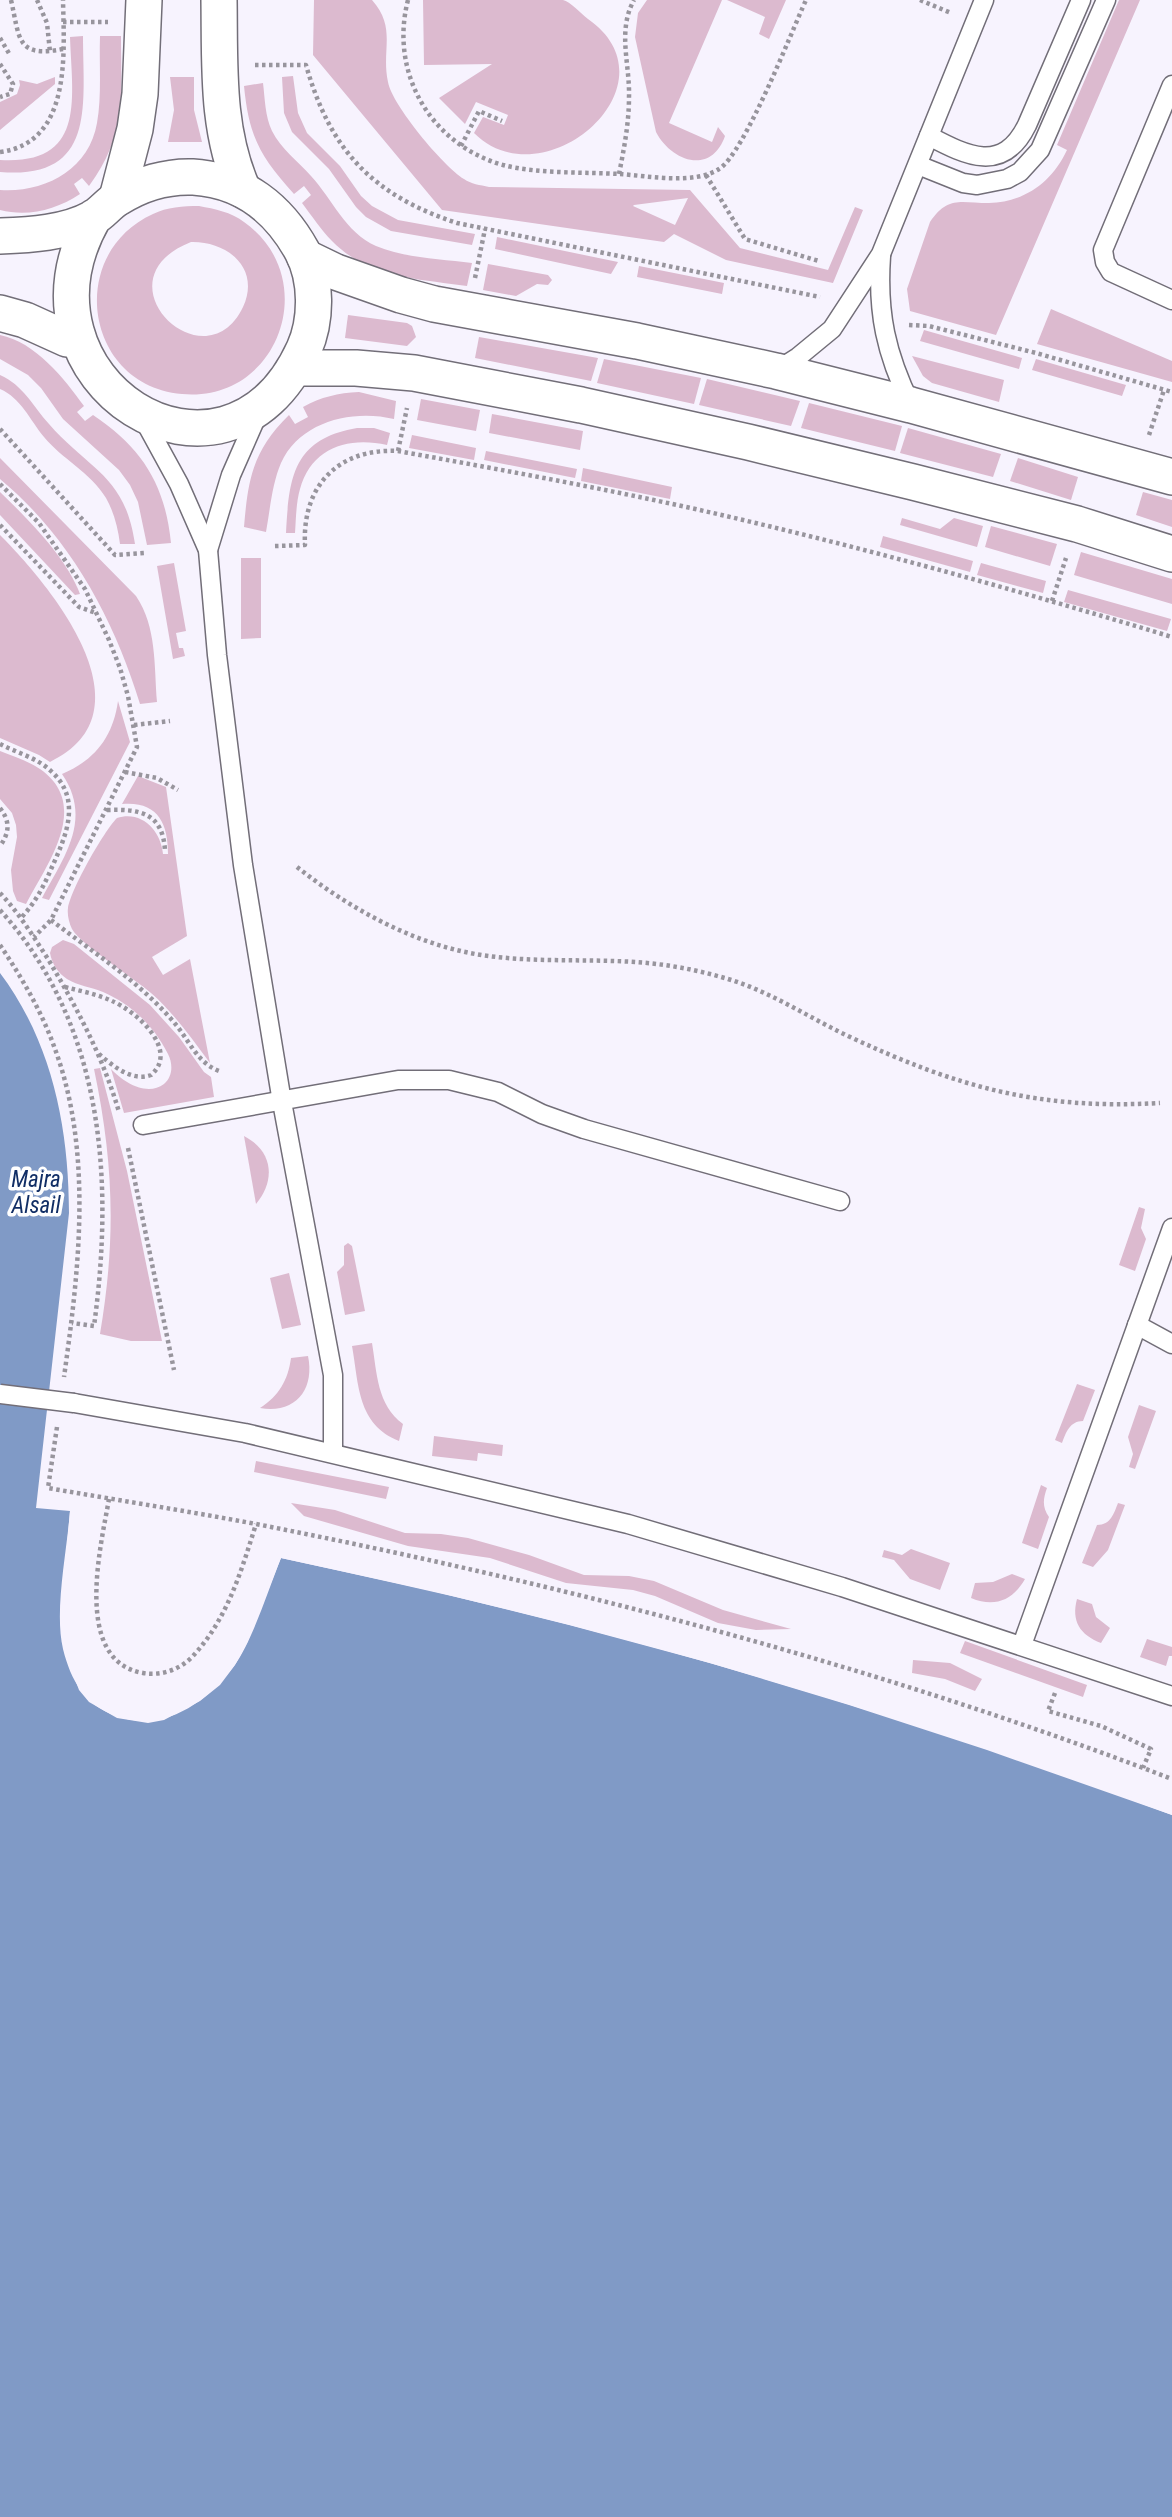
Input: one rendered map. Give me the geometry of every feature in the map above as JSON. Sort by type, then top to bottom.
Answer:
[{"type":"street","points":[[219,0],[220,65],[226,139],[231,163],[243,190]]},
{"type":"street","points":[[0,236],[48,232],[106,208],[140,186],[166,179],[192,177],[218,181],[243,190],[269,206],[290,229],[305,257],[312,285],[313,313],[307,342],[295,369],[281,387],[246,414],[206,426],[164,426],[144,421],[123,410],[96,388],[75,360],[67,339],[62,313],[62,288],[68,262],[79,238],[106,208],[135,129],[140,94],[143,11]]},
{"type":"street","points":[[305,257],[336,272],[401,295],[776,371],[1172,477]]},
{"type":"street","points":[[0,313],[25,320],[67,339]]},
{"type":"street","points":[[295,369],[356,368],[415,373],[581,405],[748,442],[1077,524],[1172,554]]},
{"type":"lane","points":[[776,371],[832,329],[881,254],[984,0]]},
{"type":"lane","points":[[929,136],[968,155],[982,158],[1010,149],[1027,125],[1081,0]]},
{"type":"lane","points":[[918,165],[963,183],[978,185],[1007,179],[1020,172],[1040,150],[1106,0]]},
{"type":"lane","points":[[1172,85],[1105,243],[1103,256],[1111,272],[1172,300]]},
{"type":"lane","points":[[881,254],[879,285],[884,332],[897,376],[911,405]]},
{"type":"lane","points":[[208,550],[231,475],[263,403]]},
{"type":"lane","points":[[144,421],[178,484],[208,550],[243,865],[282,1102],[327,1336],[334,1401],[333,1453]]},
{"type":"lane","points":[[144,1125],[398,1080],[449,1080],[498,1092],[542,1114],[584,1129],[840,1200]]},
{"type":"lane","points":[[1022,1645],[1172,1228]]},
{"type":"lane","points":[[1137,1325],[1172,1344]]},
{"type":"lane","points":[[0,1394],[74,1403],[245,1433],[641,1528],[829,1583],[1172,1696]]},
{"type":"path","points":[[11,0],[18,33],[24,46],[36,52],[63,49]]},
{"type":"path","points":[[37,0],[47,23],[50,52]]},
{"type":"path","points":[[0,152],[21,146],[34,138],[51,116],[60,94],[63,0]]},
{"type":"path","points":[[408,0],[403,36],[410,78],[430,117],[444,133],[461,146],[483,158],[507,166],[692,178],[720,169],[739,147],[806,0]]},
{"type":"path","points":[[920,0],[951,13]]},
{"type":"path","points":[[619,174],[628,122],[630,95],[625,28],[632,1]]},
{"type":"path","points":[[63,22],[143,11]]},
{"type":"path","points":[[0,38],[9,55]]},
{"type":"path","points":[[0,64],[13,84],[13,89],[9,94],[0,97]]},
{"type":"path","points":[[220,65],[306,65],[324,119],[340,144],[365,173],[404,202],[429,214],[485,229],[832,300]]},
{"type":"path","points":[[461,146],[479,111],[502,121]]},
{"type":"path","points":[[706,175],[745,239],[820,261]]},
{"type":"path","points":[[468,309],[485,229]]},
{"type":"path","points":[[884,332],[908,325],[929,326],[1172,392]]},
{"type":"path","points":[[398,451],[415,373]]},
{"type":"path","points":[[1138,467],[1164,390]]},
{"type":"path","points":[[0,429],[116,555],[145,553]]},
{"type":"path","points":[[275,546],[305,545],[304,526],[316,489],[328,474],[343,462],[360,454],[379,450],[398,451],[559,480],[725,516],[889,556],[1172,637]]},
{"type":"path","points":[[0,484],[39,523],[85,589],[120,668],[137,747],[51,920],[34,937]]},
{"type":"path","points":[[1052,601],[1077,524]]},
{"type":"path","points":[[0,525],[79,607],[97,613]]},
{"type":"path","points":[[134,725],[170,721]]},
{"type":"path","points":[[0,744],[43,764],[53,773],[62,784],[70,810],[66,836],[36,900],[21,918]]},
{"type":"path","points":[[125,772],[157,778],[178,790]]},
{"type":"path","points":[[0,808],[8,826],[7,836],[0,846]]},
{"type":"path","points":[[106,810],[130,809],[149,816],[162,831],[165,851]]},
{"type":"path","points":[[297,867],[364,914],[406,933],[449,947],[494,957],[541,961],[636,962],[684,968],[731,980],[776,998],[882,1052],[937,1075],[981,1088],[1070,1104],[1115,1106],[1160,1103]]},
{"type":"path","points":[[0,893],[34,937],[80,1014],[121,1120]]},
{"type":"path","points":[[0,910],[29,946],[61,999],[82,1057],[96,1123],[103,1206],[101,1279],[94,1326],[72,1323]]},
{"type":"path","points":[[51,920],[153,1000],[176,1025],[201,1060],[207,1066],[222,1072]]},
{"type":"path","points":[[64,987],[100,996],[127,1009],[157,1042],[162,1057],[151,1075],[137,1077],[116,1067],[96,1051]]},
{"type":"path","points":[[127,1143],[174,1370]]},
{"type":"path","points":[[109,1499],[97,1567],[97,1614],[108,1650],[128,1668],[141,1673],[169,1672],[181,1666],[211,1632],[232,1596],[256,1524]]},
{"type":"path","points":[[1055,1693],[1048,1711],[1101,1726],[1151,1749],[1143,1768]]},
{"type":"shaded area","points":[[314,0],[372,0],[384,20],[388,82],[399,105],[444,162],[464,179],[476,184],[489,187],[690,190],[740,248],[828,270],[855,207],[863,210],[833,283],[726,260],[674,234],[664,242],[442,210],[313,55]],"holes":[[[688,198],[675,225],[633,206]]]},
{"type":"shaded area","points":[[423,0],[566,1],[613,45],[619,74],[611,102],[592,127],[565,145],[534,154],[503,151],[474,133],[483,117],[504,125],[508,115],[476,102],[465,124],[439,98],[492,64],[424,65]]},
{"type":"shaded area","points":[[647,0],[722,0],[669,123],[712,142],[718,127],[725,136],[719,149],[701,160],[681,157],[663,142],[656,132],[635,37],[638,13]]},
{"type":"shaded area","points":[[727,0],[786,0],[769,39],[759,34],[765,17]]},
{"type":"shaded area","points":[[1119,0],[1140,0],[996,335],[910,311],[907,289],[930,222],[937,213],[956,202],[989,203],[1014,199],[1036,188],[1054,172],[1067,150],[1057,145]]},
{"type":"shaded area","points":[[83,36],[82,111],[78,133],[69,151],[54,164],[31,171],[0,172],[0,160],[28,159],[48,151],[61,139],[72,104],[70,37]]},
{"type":"shaded area","points":[[100,36],[121,36],[119,114],[116,132],[101,167],[89,186],[82,178],[74,184],[80,194],[61,204],[42,211],[21,213],[0,210],[0,190],[16,190],[48,183],[74,166],[85,154],[99,113]]},
{"type":"shaded area","points":[[293,76],[298,113],[307,133],[340,166],[361,196],[372,206],[398,220],[475,234],[472,245],[391,231],[366,217],[329,169],[292,132],[284,113],[282,77]]},
{"type":"shaded area","points":[[55,77],[55,84],[0,130],[0,102],[17,94],[19,80],[37,84]]},
{"type":"shaded area","points":[[170,77],[194,77],[194,110],[202,142],[168,142],[174,110]]},
{"type":"shaded area","points":[[263,83],[272,131],[356,233],[376,246],[399,253],[472,263],[467,286],[378,270],[346,253],[332,241],[302,203],[311,195],[304,186],[294,194],[258,145],[249,119],[244,86]]},
{"type":"shaded area","points":[[199,206],[234,216],[244,222],[268,246],[281,274],[285,303],[279,332],[265,358],[244,379],[216,391],[182,394],[149,386],[124,368],[107,344],[98,316],[98,286],[107,258],[125,233],[158,212],[175,207]],"holes":[[[191,242],[204,243],[228,252],[244,269],[248,280],[243,307],[226,329],[205,336],[184,332],[166,319],[155,300],[153,279],[164,259]]]},
{"type":"shaded area","points":[[497,237],[618,262],[611,274],[495,249]]},
{"type":"shaded area","points":[[488,264],[548,275],[552,280],[548,285],[537,284],[516,296],[483,290]]},
{"type":"shaded area","points":[[639,266],[724,283],[722,294],[637,277]]},
{"type":"shaded area","points":[[1051,309],[1172,361],[1172,382],[1037,344]]},
{"type":"shaded area","points":[[348,315],[407,323],[412,326],[416,337],[407,346],[345,338]]},
{"type":"shaded area","points":[[924,330],[1022,358],[1019,369],[920,341]]},
{"type":"shaded area","points":[[0,335],[37,353],[84,406],[77,412],[85,421],[93,415],[138,454],[157,485],[171,543],[147,545],[138,502],[130,485],[119,470],[63,419],[28,375],[0,359]]},
{"type":"shaded area","points":[[479,337],[598,358],[591,381],[475,358]]},
{"type":"shaded area","points":[[912,356],[1004,380],[999,402],[932,383],[923,376]]},
{"type":"shaded area","points":[[604,359],[701,378],[694,404],[597,383]]},
{"type":"shaded area","points":[[1036,359],[1126,385],[1122,396],[1032,370]]},
{"type":"shaded area","points":[[0,375],[21,390],[64,440],[114,488],[130,521],[135,544],[120,544],[117,526],[106,498],[84,473],[51,445],[14,398],[0,389]]},
{"type":"shaded area","points":[[707,379],[800,401],[791,426],[699,405]]},
{"type":"shaded area","points":[[359,392],[396,401],[394,419],[378,416],[345,417],[329,421],[301,437],[290,449],[278,471],[266,532],[244,527],[255,466],[260,453],[277,428],[289,415],[295,424],[308,417],[303,407],[316,401]]},
{"type":"shaded area","points":[[421,399],[480,410],[476,431],[417,420]]},
{"type":"shaded area","points":[[809,403],[902,426],[895,451],[801,428]]},
{"type":"shaded area","points":[[492,414],[583,431],[580,450],[489,433]]},
{"type":"shaded area","points":[[357,428],[374,428],[390,433],[387,445],[358,442],[345,444],[322,455],[305,475],[300,489],[295,533],[286,533],[293,478],[307,451],[319,441],[336,433]]},
{"type":"shaded area","points":[[908,428],[1001,454],[993,477],[900,453]]},
{"type":"shaded area","points":[[412,435],[476,448],[474,460],[409,448]]},
{"type":"shaded area","points":[[486,451],[577,469],[575,478],[484,460]]},
{"type":"shaded area","points":[[0,458],[136,596],[143,608],[151,634],[157,702],[140,704],[117,641],[86,581],[48,527],[0,479]]},
{"type":"shaded area","points":[[1018,458],[1078,477],[1071,500],[1010,481]]},
{"type":"shaded area","points":[[583,468],[672,487],[670,499],[581,481]]},
{"type":"shaded area","points":[[0,492],[56,553],[80,594],[75,595],[0,515]]},
{"type":"shaded area","points":[[1143,492],[1172,500],[1172,527],[1136,515]]},
{"type":"shaded area","points":[[902,518],[940,529],[954,518],[983,526],[977,547],[900,525]]},
{"type":"shaded area","points":[[991,526],[1057,544],[1050,566],[985,547]]},
{"type":"shaded area","points":[[0,535],[45,585],[66,616],[84,649],[94,682],[94,713],[80,740],[50,762],[0,738]]},
{"type":"shaded area","points":[[883,536],[973,561],[970,572],[880,547]]},
{"type":"shaded area","points":[[1081,552],[1172,579],[1172,604],[1074,575]]},
{"type":"shaded area","points":[[241,558],[261,558],[261,638],[241,639]]},
{"type":"shaded area","points":[[174,563],[186,631],[176,633],[179,648],[183,648],[185,656],[173,659],[157,566]]},
{"type":"shaded area","points":[[981,563],[1046,581],[1043,593],[977,575]]},
{"type":"shaded area","points":[[1068,590],[1171,619],[1167,631],[1064,602]]},
{"type":"shaded area","points":[[118,701],[130,742],[49,900],[42,898],[66,853],[75,822],[71,791],[62,774],[84,762],[100,746],[112,726]]},
{"type":"shaded area","points":[[0,751],[40,769],[55,783],[63,800],[64,817],[60,835],[26,904],[17,901],[13,891],[11,870],[17,837],[16,825],[12,813],[0,799]]},
{"type":"shaded area","points":[[138,776],[166,787],[187,936],[152,957],[163,975],[190,959],[210,1063],[159,1001],[77,936],[69,921],[70,899],[81,875],[117,818],[134,817],[149,824],[158,838],[163,854],[168,854],[166,832],[158,816],[144,806],[122,804]]},
{"type":"shaded area","points":[[63,940],[74,944],[150,1005],[179,1037],[204,1072],[211,1077],[214,1097],[124,1113],[111,1069],[136,1086],[157,1088],[169,1077],[170,1058],[149,1025],[132,1010],[113,997],[76,983],[61,974],[50,953],[52,947]]},
{"type":"shaded area","points":[[100,1068],[127,1171],[162,1341],[131,1341],[100,1334],[109,1266],[110,1202],[106,1137],[94,1069]]},
{"type":"shaded area","points":[[244,1136],[261,1150],[268,1167],[267,1185],[256,1204]]},
{"type":"shaded area","points":[[1139,1207],[1145,1209],[1141,1228],[1146,1239],[1135,1271],[1119,1265]]},
{"type":"shaded area","points":[[348,1243],[352,1246],[365,1311],[345,1315],[337,1272],[344,1265],[344,1246]]},
{"type":"shaded area","points":[[289,1273],[301,1325],[282,1329],[270,1278]]},
{"type":"shaded area","points":[[372,1343],[383,1398],[394,1416],[403,1424],[399,1441],[385,1434],[375,1424],[362,1402],[352,1346]]},
{"type":"shaded area","points":[[308,1356],[308,1379],[300,1397],[283,1407],[260,1408],[281,1387],[291,1358]]},
{"type":"shaded area","points":[[1077,1384],[1095,1390],[1083,1421],[1072,1425],[1062,1443],[1055,1440]]},
{"type":"shaded area","points":[[1139,1405],[1156,1411],[1135,1469],[1129,1467],[1133,1454],[1128,1437]]},
{"type":"shaded area","points":[[434,1436],[503,1445],[502,1456],[478,1453],[477,1461],[432,1456]]},
{"type":"shaded area","points":[[256,1461],[389,1487],[386,1499],[254,1472]]},
{"type":"shaded area","points":[[1041,1485],[1047,1488],[1044,1503],[1049,1517],[1038,1549],[1022,1543]]},
{"type":"shaded area","points":[[291,1503],[335,1510],[405,1533],[468,1538],[529,1555],[584,1575],[629,1576],[654,1581],[723,1610],[791,1629],[756,1630],[718,1623],[655,1596],[633,1590],[566,1583],[490,1558],[408,1546],[304,1516]]},
{"type":"shaded area","points":[[1118,1503],[1125,1505],[1108,1550],[1093,1567],[1082,1563],[1097,1525],[1109,1521]]},
{"type":"shaded area","points":[[911,1549],[950,1563],[940,1590],[910,1579],[894,1560],[882,1557],[884,1550],[902,1555]]},
{"type":"shaded area","points":[[1012,1574],[1025,1579],[1009,1597],[995,1602],[971,1598],[975,1583],[993,1582]]},
{"type":"shaded area","points":[[1077,1599],[1092,1604],[1096,1617],[1110,1628],[1101,1643],[1088,1636],[1079,1626],[1075,1614]]},
{"type":"shaded area","points":[[1147,1639],[1172,1647],[1172,1656],[1169,1656],[1166,1666],[1140,1657]]},
{"type":"shaded area","points":[[965,1641],[1087,1685],[1083,1697],[960,1653]]},
{"type":"shaded area","points":[[913,1660],[950,1663],[982,1679],[975,1691],[945,1679],[912,1673]]},
{"type":"water","name":"Majra Alsail","points":[[0,973],[33,1028],[45,1057],[66,1149],[69,1213],[36,1508],[70,1511],[60,1599],[63,1649],[75,1681],[96,1705],[116,1716],[151,1721],[167,1717],[197,1703],[223,1679],[241,1656],[281,1558],[425,1590],[646,1645],[949,1736],[1172,1815],[1172,2517],[0,2517]]},
{"type":"pier","points":[[70,1511],[74,1512],[65,1601],[66,1646],[82,1688],[91,1699],[118,1715],[148,1719],[163,1716],[198,1699],[217,1683],[232,1663],[243,1641],[277,1557],[281,1555],[570,1621],[711,1660],[850,1701],[988,1747],[1126,1794],[1172,1812],[1172,1815],[987,1750],[710,1663],[428,1590],[281,1558],[247,1643],[220,1685],[200,1701],[164,1720],[148,1723],[117,1718],[89,1702],[79,1690],[63,1647],[62,1601]]}]
